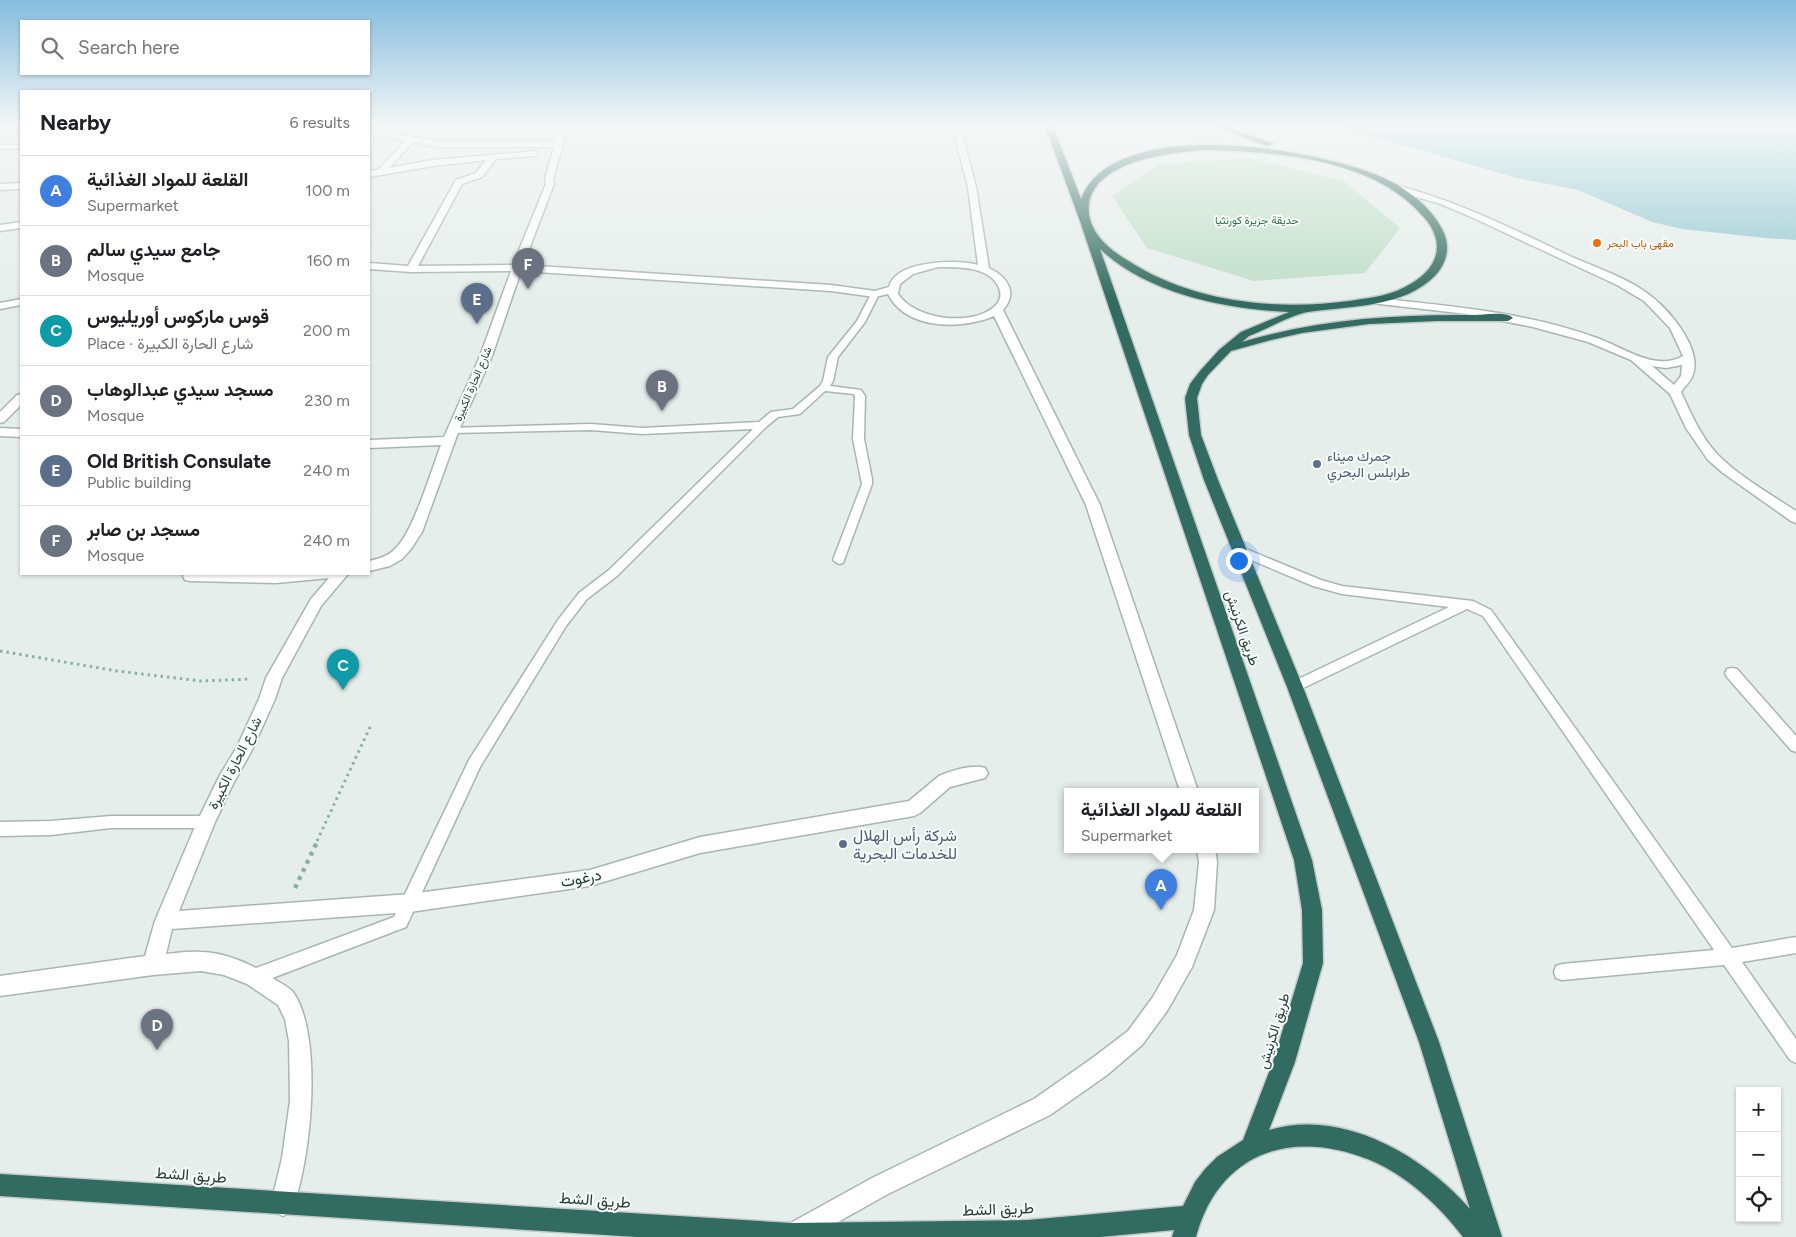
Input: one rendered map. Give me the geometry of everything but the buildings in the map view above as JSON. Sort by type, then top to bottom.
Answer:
[{"type":"highway","name":"طريق الكرنيش","points":[[1071,184],[1303,860],[1312,910],[1313,963],[1284,1062],[1252,1146]]},
{"type":"highway","points":[[1094,184],[1089,189],[1083,204],[1085,221],[1098,242],[1123,262],[1159,281],[1204,296],[1254,305],[1305,309],[1376,301],[1400,293],[1420,283],[1434,270],[1441,257],[1443,243],[1438,228],[1421,207],[1386,184]]},
{"type":"highway","name":"طريق الكرنيش","points":[[1305,309],[1245,334],[1223,352],[1196,384],[1191,398],[1195,435],[1211,480],[1295,687],[1429,1042],[1490,1237]]},
{"type":"highway","points":[[1223,352],[1251,342],[1317,326],[1372,319],[1438,317],[1508,318]]},
{"type":"highway","points":[[1186,1227],[1204,1186],[1226,1163],[1252,1146],[1292,1135],[1336,1138],[1381,1153],[1426,1182],[1467,1222],[1477,1237]]},
{"type":"highway","name":"طريق الشط","points":[[0,1185],[791,1235],[1028,1232],[1186,1227]]},
{"type":"street","points":[[411,269],[458,184]]},
{"type":"street","name":"شارع الحارة الكبيرة","points":[[370,566],[380,564],[398,556],[408,544],[486,356],[517,268],[550,184]]},
{"type":"street","points":[[971,184],[984,270]]},
{"type":"street","points":[[0,187],[20,186]]},
{"type":"street","points":[[1395,188],[1441,201],[1472,214],[1635,290],[1648,299],[1675,327],[1689,357],[1687,376],[1675,392]]},
{"type":"street","points":[[0,228],[20,225]]},
{"type":"street","points":[[954,264],[984,270],[1002,282],[1006,290],[1003,303],[997,310],[988,315],[962,321],[929,320],[913,315],[901,307],[894,299],[892,289],[897,280],[920,267],[954,264]]},
{"type":"street","points":[[370,266],[411,269],[517,268],[830,288],[875,294],[892,289]]},
{"type":"street","points":[[1376,301],[1437,307],[1508,318],[1592,340],[1636,358],[1666,365],[1678,364],[1689,357]]},
{"type":"street","points":[[0,306],[20,302]]},
{"type":"street","points":[[997,310],[1093,505],[1187,788]]},
{"type":"street","points":[[1636,358],[1675,392],[1692,428],[1713,457],[1728,470],[1796,518]]},
{"type":"street","points":[[0,419],[20,399]]},
{"type":"street","points":[[0,432],[20,433]]},
{"type":"street","points":[[370,444],[452,435]]},
{"type":"street","points":[[190,576],[264,578],[319,575]]},
{"type":"street","name":"شارع الحارة الكبيرة","points":[[153,964],[165,921],[206,822],[226,780],[244,750],[268,699],[274,678],[316,603],[339,575]]},
{"type":"street","name":"درغوت","points":[[165,921],[283,914],[410,903],[590,878],[700,845],[914,808],[945,781],[979,773]]},
{"type":"street","points":[[791,1235],[880,1186],[1042,1107],[1099,1067],[1135,1038],[1160,1004],[1185,960],[1201,919],[1204,910],[1208,862],[1207,853]]},
{"type":"street","points":[[0,986],[153,964],[201,962],[224,965],[254,977],[285,998],[295,1017],[299,1041],[301,1101],[293,1158],[283,1204]]},
{"type":"lane","points":[[254,977],[400,922],[474,764],[562,623],[583,596],[613,573],[762,425],[775,414],[796,412],[823,388],[828,380],[827,374],[834,352],[860,323],[875,294]]},
{"type":"lane","points":[[823,388],[854,391],[858,392],[860,396],[858,441],[867,473],[867,484],[839,560]]},
{"type":"lane","points":[[452,435],[591,427],[642,431],[762,425]]},
{"type":"lane","points":[[1241,551],[1330,587],[1473,605],[1487,613],[1796,1054]]},
{"type":"lane","points":[[1295,687],[1464,605]]},
{"type":"lane","points":[[1732,673],[1796,746]]},
{"type":"lane","points":[[0,829],[51,828],[110,822],[206,822]]},
{"type":"lane","points":[[1562,972],[1728,957],[1796,945]]},
{"type":"path","points":[[0,651],[117,671],[201,681],[274,678]]},
{"type":"path","points":[[283,914],[371,725]]},
{"type":"green space","name":"حديقة جزيرة كورنثيا","points":[[1130,184],[1347,184],[1400,228],[1365,273],[1254,281],[1147,248],[1112,196]]},
{"type":"water","points":[[1546,184],[1796,184],[1796,240],[1682,229],[1652,222],[1578,190]]},
{"type":"place","name":"مقهى باب البحر","points":[[1597,243]]},
{"type":"place","name":"مسجد بن صابر","points":[[528,289]]},
{"type":"place","name":"Old British Consulate","points":[[477,324]]},
{"type":"place","name":"جامع سيدي سالم","points":[[662,411]]},
{"type":"place","name":"جمرك ميناء طرابلس البحري","points":[[1317,464]]},
{"type":"place","name":"قوس ماركوس أوريليوس","points":[[343,690]]},
{"type":"place","name":"شركة رأس الهلال للخدمات البحرية","points":[[843,844]]},
{"type":"place","name":"القلعة للمواد الغذائية","points":[[1161,910]]},
{"type":"place","name":"مسجد سيدي عبدالوهاب","points":[[157,1050]]}]
